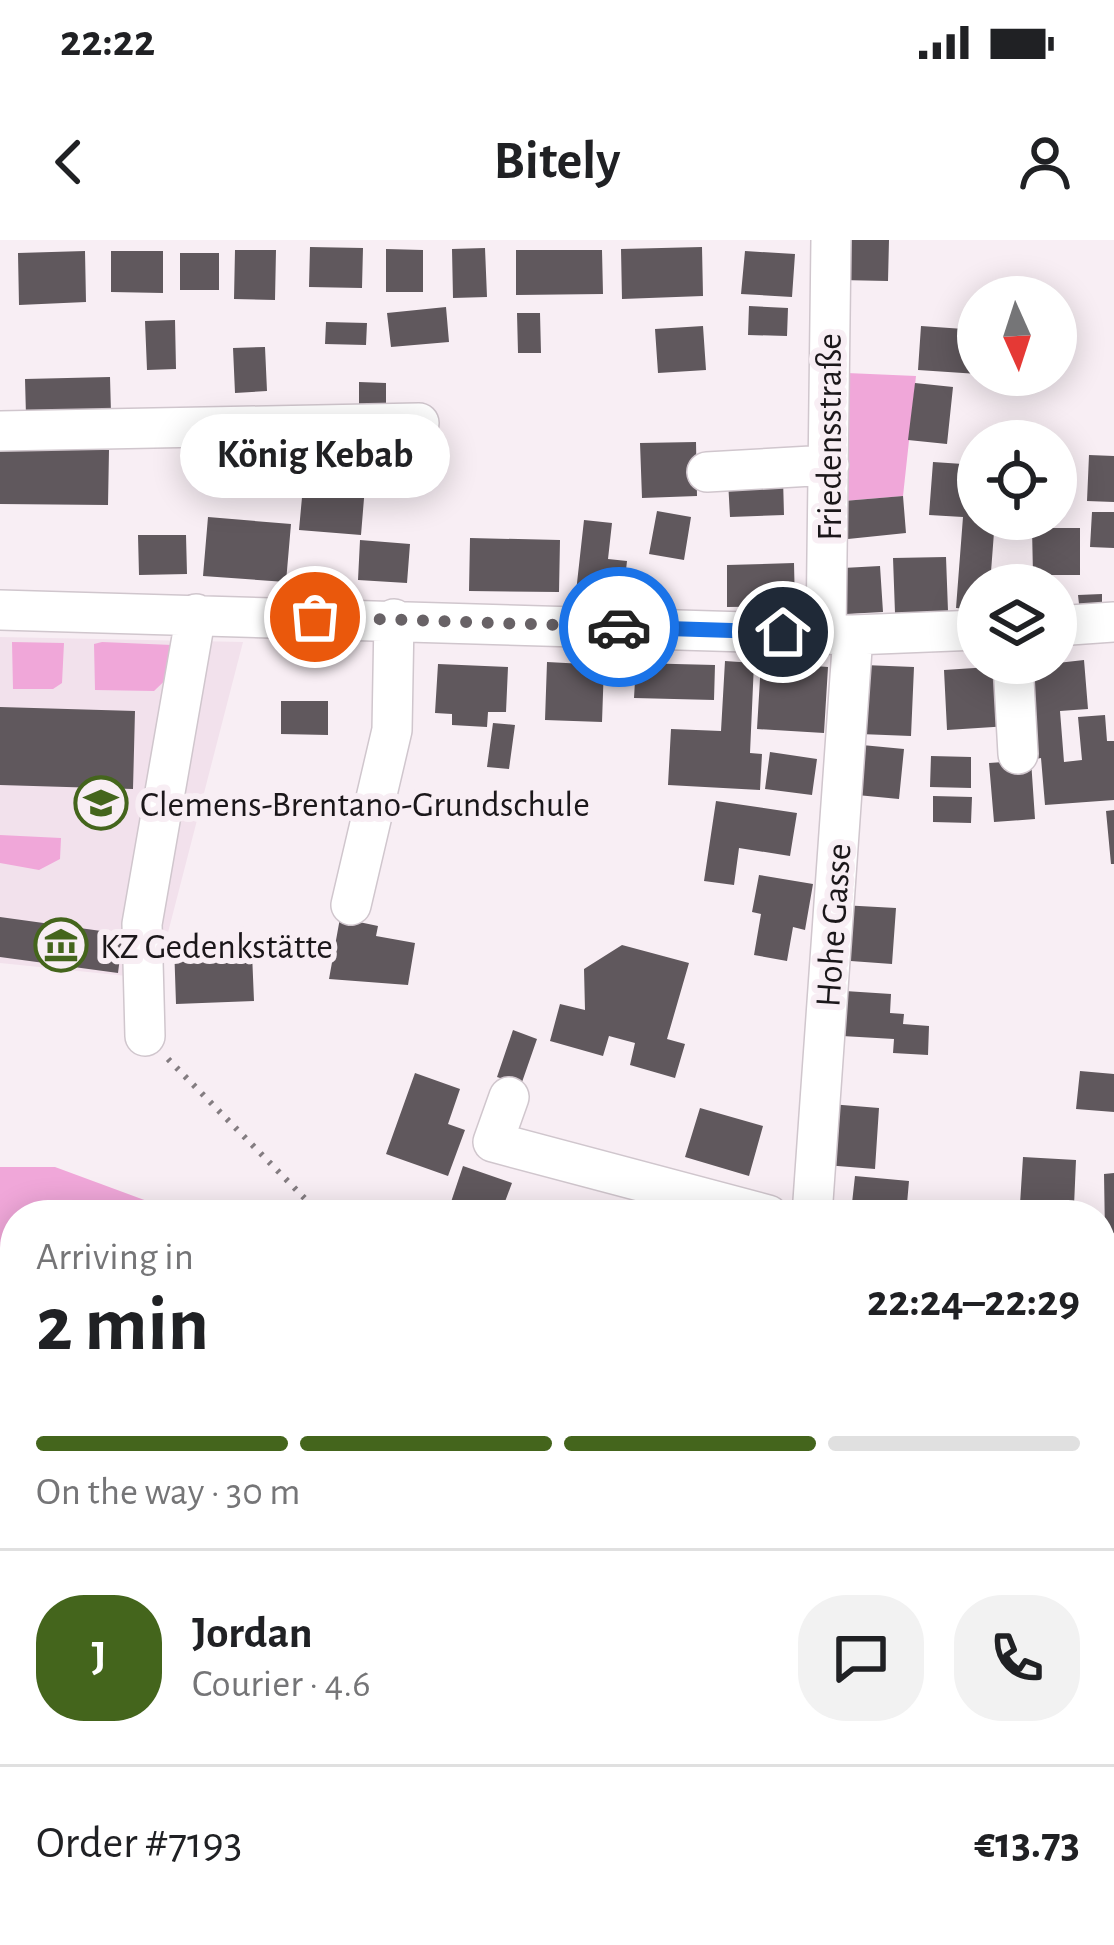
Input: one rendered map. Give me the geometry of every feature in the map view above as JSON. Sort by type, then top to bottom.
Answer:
[{"type":"street","name":"Friedensstraße","points":[[830,240],[829,465],[840,634]]},
{"type":"street","points":[[0,431],[418,423]]},
{"type":"street","points":[[707,472],[829,465]]},
{"type":"street","points":[[0,610],[840,634],[957,631]]},
{"type":"street","points":[[145,1036],[142,925],[196,614]]},
{"type":"street","points":[[351,905],[392,730],[394,619]]},
{"type":"street","points":[[1077,625],[1114,622]]},
{"type":"street","name":"Hohe Gasse","points":[[813,1200],[840,634]]},
{"type":"street","points":[[1014,684],[1018,754]]},
{"type":"street","points":[[509,1096],[493,1142],[711,1200]]},
{"type":"path","points":[[145,1036],[306,1200]]},
{"type":"shaded area","points":[[847,373],[916,376],[903,496],[844,501]]},
{"type":"shaded area","name":"Clemens-Brentano-Grundschule","points":[[0,637],[243,642],[156,979],[0,963]]},
{"type":"shaded area","points":[[12,642],[64,643],[62,683],[53,689],[13,689]]},
{"type":"shaded area","points":[[94,644],[172,645],[177,669],[154,691],[95,690]]},
{"type":"shaded area","points":[[0,835],[61,838],[60,859],[39,870],[0,863]]},
{"type":"shaded area","points":[[0,1167],[55,1167],[144,1200],[0,1200]]},
{"type":"building","points":[[841,240],[889,240],[888,281],[841,280]]},
{"type":"building","points":[[310,247],[363,248],[362,288],[309,287]]},
{"type":"building","points":[[702,247],[703,296],[622,299],[621,249]]},
{"type":"building","points":[[485,248],[487,297],[453,298],[452,249]]},
{"type":"building","points":[[386,249],[423,250],[423,292],[386,292]]},
{"type":"building","points":[[235,250],[276,250],[275,300],[234,299]]},
{"type":"building","points":[[516,250],[602,250],[603,294],[516,295]]},
{"type":"building","points":[[85,251],[86,302],[19,305],[18,253]]},
{"type":"building","points":[[111,251],[163,251],[163,293],[111,292]]},
{"type":"building","points":[[745,251],[795,254],[792,297],[741,294]]},
{"type":"building","points":[[180,253],[219,253],[219,290],[180,290]]},
{"type":"building","points":[[749,306],[788,308],[787,336],[748,335]]},
{"type":"building","points":[[446,307],[449,342],[391,347],[387,313]]},
{"type":"building","points":[[517,313],[540,313],[541,353],[518,353]]},
{"type":"building","points":[[175,320],[176,369],[147,370],[145,321]]},
{"type":"building","points":[[326,322],[367,323],[366,345],[325,344]]},
{"type":"building","points":[[703,326],[706,370],[658,373],[655,329]]},
{"type":"building","points":[[921,326],[957,329],[957,373],[918,370]]},
{"type":"building","points":[[265,347],[267,391],[235,393],[233,348]]},
{"type":"building","points":[[110,377],[111,413],[26,416],[25,379]]},
{"type":"building","points":[[359,382],[386,383],[386,412],[359,412]]},
{"type":"building","points":[[915,383],[953,387],[947,444],[908,440]]},
{"type":"building","points":[[308,432],[369,438],[361,535],[299,530]]},
{"type":"building","points":[[696,442],[697,496],[642,498],[640,443]]},
{"type":"building","points":[[0,449],[109,450],[108,505],[0,504]]},
{"type":"building","points":[[1089,455],[1114,456],[1114,502],[1087,501]]},
{"type":"building","points":[[933,462],[957,464],[957,517],[929,515]]},
{"type":"building","points":[[783,478],[784,515],[730,517],[728,480]]},
{"type":"building","points":[[903,496],[906,533],[848,539],[844,501]]},
{"type":"building","points":[[657,511],[691,517],[684,560],[649,554]]},
{"type":"building","points":[[1092,512],[1114,512],[1114,548],[1090,547]]},
{"type":"building","points":[[208,517],[291,524],[286,582],[203,576]]},
{"type":"building","points":[[584,520],[612,523],[608,559],[627,561],[623,597],[576,592]]},
{"type":"building","points":[[1080,528],[1080,575],[1077,564],[1033,564],[1032,540],[1077,540]]},
{"type":"building","points":[[138,535],[186,535],[187,574],[139,575]]},
{"type":"building","points":[[470,538],[560,540],[559,592],[469,591]]},
{"type":"building","points":[[360,540],[410,544],[407,583],[358,580]]},
{"type":"building","points":[[961,540],[993,540],[992,564],[959,564]]},
{"type":"building","points":[[946,557],[948,611],[895,613],[893,558]]},
{"type":"building","points":[[794,563],[795,606],[727,607],[727,565]]},
{"type":"building","points":[[880,566],[883,612],[846,614],[843,568]]},
{"type":"building","points":[[1102,594],[1102,603],[1079,604],[1078,595]]},
{"type":"building","points":[[1084,660],[1088,709],[1060,711],[1064,762],[1082,760],[1078,717],[1105,715],[1107,741],[1114,741],[1114,800],[1045,805],[1041,758],[1031,760],[1024,684],[1077,684],[1077,661]]},
{"type":"building","points":[[725,661],[754,663],[750,753],[762,754],[760,790],[668,785],[671,729],[721,731]]},
{"type":"building","points":[[547,662],[604,665],[602,722],[545,720]]},
{"type":"building","points":[[761,662],[828,667],[824,733],[757,729]]},
{"type":"building","points":[[636,663],[715,665],[714,700],[634,698]]},
{"type":"building","points":[[438,664],[508,667],[506,712],[488,712],[487,727],[452,725],[452,714],[435,713]]},
{"type":"building","points":[[864,665],[914,667],[911,736],[860,734]]},
{"type":"building","points":[[957,669],[957,684],[1006,684],[1009,726],[947,730],[944,670]]},
{"type":"building","points":[[281,701],[328,701],[328,735],[281,734]]},
{"type":"building","points":[[0,707],[135,711],[133,789],[0,785]]},
{"type":"building","points":[[493,723],[515,725],[509,769],[487,767]]},
{"type":"building","points":[[862,745],[904,749],[899,799],[857,795]]},
{"type":"building","points":[[770,752],[817,759],[812,795],[765,789]]},
{"type":"building","points":[[931,756],[971,757],[971,788],[930,787]]},
{"type":"building","points":[[1031,760],[1035,819],[994,822],[989,763]]},
{"type":"building","points":[[933,796],[972,797],[971,823],[933,822]]},
{"type":"building","points":[[716,801],[797,813],[790,856],[739,848],[734,885],[704,881]]},
{"type":"building","points":[[1114,810],[1114,864],[1111,864],[1106,811]]},
{"type":"building","points":[[759,875],[813,884],[805,930],[793,927],[787,961],[754,955],[761,914],[752,912]]},
{"type":"building","points":[[841,905],[896,908],[892,964],[837,960]]},
{"type":"building","name":"KZ Gedenkstätte","points":[[0,917],[123,934],[118,973],[0,957]]},
{"type":"building","points":[[340,918],[378,926],[376,936],[415,943],[408,985],[329,979]]},
{"type":"building","points":[[212,943],[213,954],[252,953],[254,1001],[176,1004],[174,944]]},
{"type":"building","points":[[622,945],[689,963],[667,1039],[685,1044],[675,1078],[630,1065],[635,1043],[609,1036],[603,1056],[550,1041],[560,1004],[585,1010],[584,969]]},
{"type":"building","points":[[845,991],[891,994],[890,1013],[904,1014],[903,1024],[929,1026],[928,1055],[893,1053],[894,1039],[842,1036]]},
{"type":"building","points":[[513,1030],[537,1039],[521,1085],[497,1077]]},
{"type":"building","points":[[1080,1071],[1114,1074],[1114,1112],[1076,1109]]},
{"type":"building","points":[[415,1073],[460,1089],[448,1124],[465,1130],[448,1176],[386,1154]]},
{"type":"building","points":[[830,1104],[879,1108],[875,1169],[825,1165]]},
{"type":"building","points":[[700,1108],[763,1126],[749,1176],[685,1157]]},
{"type":"building","points":[[1023,1157],[1076,1160],[1074,1200],[1020,1200]]},
{"type":"building","points":[[463,1166],[512,1183],[506,1200],[452,1200]]},
{"type":"building","points":[[1114,1173],[1114,1200],[1104,1200],[1104,1174]]},
{"type":"building","points":[[855,1176],[909,1181],[907,1200],[852,1200]]},
{"type":"way so far","points":[[315,617],[619,627]]},
{"type":"place","name":"König Kebab","points":[[315,617]]},
{"type":"place","name":"Clemens-Brentano-Grundschule","points":[[101,803]]},
{"type":"place","name":"KZ Gedenkstätte","points":[[61,945]]},
{"type":"route","points":[[619,627],[783,632]]}]
